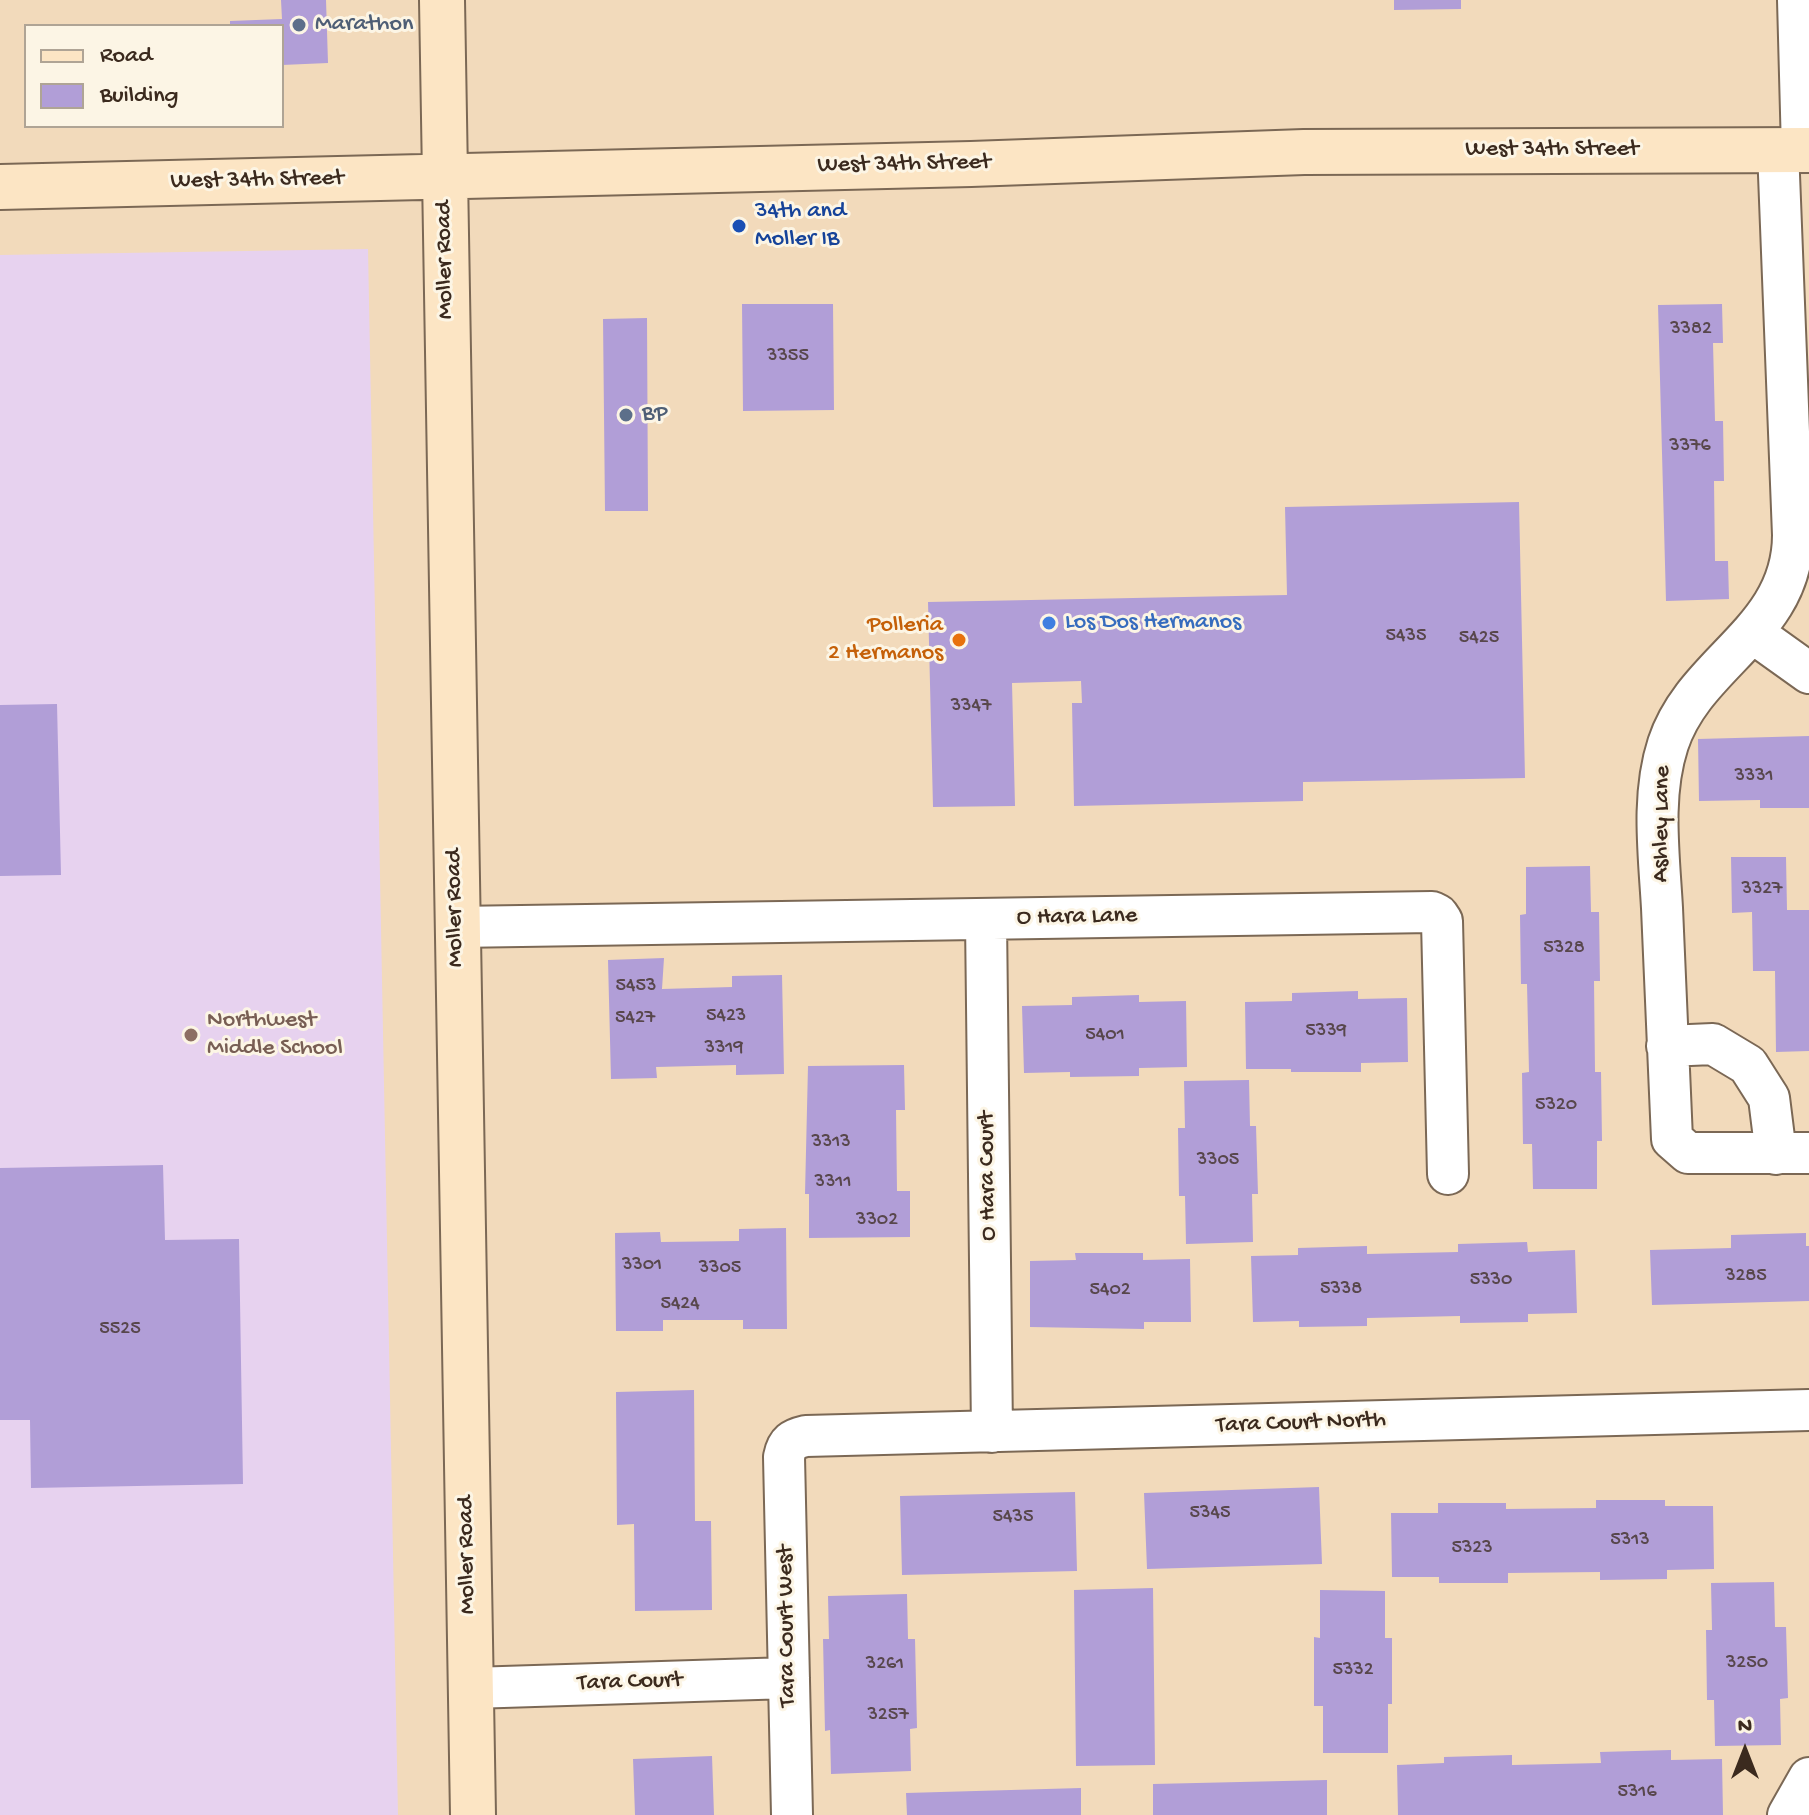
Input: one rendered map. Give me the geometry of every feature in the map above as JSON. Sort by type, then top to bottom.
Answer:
[{"type":"main road","name":"Moller Road","points":[[442,0],[473,1815]]},
{"type":"main road","name":"West 34th Street","points":[[0,187],[971,164],[1304,152],[1796,150]]},
{"type":"street","name":"Ashley Lane","points":[[1667,1046],[1713,1044],[1748,1065],[1769,1098],[1792,1154],[1688,1153],[1672,1139],[1667,1046],[1658,809],[1661,768],[1669,739],[1689,701],[1753,633],[1782,591],[1793,553],[1798,0]]},
{"type":"street","points":[[1753,633],[1809,673]]},
{"type":"street","name":"O Hara Lane","points":[[456,927],[1432,912],[1442,921],[1448,1174]]},
{"type":"street","name":"O Hara Court","points":[[986,920],[992,1432]]},
{"type":"street","name":"Tara Court North","points":[[793,1439],[806,1436],[1809,1410]]},
{"type":"street","name":"Tara Court West","points":[[792,1815],[784,1457],[787,1445],[793,1439]]},
{"type":"street","name":"Tara Court","points":[[471,1688],[789,1678]]},
{"type":"street","points":[[1788,1815],[1809,1778]]},
{"type":"shaded area","name":"Northwest Middle School","points":[[368,249],[398,1815],[0,1815],[0,255]]},
{"type":"building","points":[[281,0],[326,0],[328,63],[284,65],[284,24],[230,24],[230,21],[282,19]]},
{"type":"building","points":[[1394,0],[1461,0],[1461,9],[1394,10]]},
{"type":"building","points":[[742,304],[833,304],[834,410],[743,411]]},
{"type":"building","points":[[1722,304],[1723,343],[1713,343],[1715,421],[1723,421],[1724,481],[1714,481],[1715,561],[1728,561],[1729,599],[1666,601],[1658,305]]},
{"type":"building","name":"BP","points":[[647,318],[648,511],[605,511],[603,319]]},
{"type":"building","points":[[1519,502],[1525,778],[1303,782],[1303,801],[1074,806],[1072,703],[1082,703],[1081,681],[1012,683],[1015,806],[933,807],[928,602],[1287,595],[1285,507]]},
{"type":"building","points":[[57,704],[61,875],[0,876],[0,705]]},
{"type":"building","points":[[1809,736],[1809,808],[1760,808],[1760,800],[1699,801],[1698,739]]},
{"type":"building","points":[[1731,857],[1786,857],[1787,910],[1809,910],[1809,1051],[1776,1052],[1775,971],[1753,971],[1752,912],[1732,913]]},
{"type":"building","points":[[1590,866],[1591,912],[1599,912],[1600,981],[1594,981],[1595,1072],[1601,1072],[1602,1141],[1597,1141],[1597,1189],[1533,1189],[1532,1144],[1523,1144],[1522,1073],[1529,1072],[1527,984],[1521,984],[1520,915],[1526,914],[1526,867]]},
{"type":"building","points":[[664,958],[662,989],[732,987],[732,976],[782,975],[784,1074],[736,1075],[736,1065],[656,1067],[657,1078],[611,1079],[608,960]]},
{"type":"building","points":[[1358,991],[1358,999],[1407,998],[1408,1062],[1361,1063],[1361,1072],[1246,1069],[1245,1002],[1292,1001],[1292,993]]},
{"type":"building","points":[[1139,995],[1139,1002],[1186,1001],[1187,1067],[1139,1068],[1139,1076],[1070,1077],[1070,1072],[1024,1073],[1022,1006],[1072,1005],[1072,997]]},
{"type":"building","points":[[904,1065],[905,1110],[896,1110],[897,1191],[910,1191],[910,1237],[809,1238],[809,1194],[805,1194],[808,1066]]},
{"type":"building","points":[[1249,1080],[1250,1126],[1256,1126],[1258,1194],[1252,1194],[1253,1242],[1186,1244],[1185,1196],[1179,1196],[1178,1128],[1185,1128],[1184,1081]]},
{"type":"building","points":[[163,1165],[165,1240],[239,1239],[243,1484],[31,1488],[30,1420],[0,1420],[0,1168]]},
{"type":"building","points":[[786,1228],[787,1329],[743,1329],[743,1320],[663,1320],[663,1331],[616,1331],[615,1233],[660,1232],[661,1242],[739,1241],[739,1229]]},
{"type":"building","points":[[1806,1233],[1806,1246],[1809,1246],[1809,1301],[1652,1305],[1650,1250],[1731,1248],[1731,1235]]},
{"type":"building","points":[[1527,1242],[1528,1252],[1575,1250],[1577,1313],[1528,1314],[1528,1322],[1460,1323],[1460,1316],[1367,1318],[1367,1326],[1299,1327],[1299,1321],[1253,1322],[1251,1256],[1298,1255],[1298,1248],[1367,1246],[1367,1254],[1458,1252],[1458,1244]]},
{"type":"building","points":[[1075,1253],[1143,1253],[1143,1260],[1190,1259],[1191,1322],[1144,1322],[1144,1329],[1030,1327],[1030,1261],[1076,1260]]},
{"type":"building","points":[[694,1390],[695,1521],[711,1521],[712,1610],[635,1611],[634,1524],[617,1525],[616,1392]]},
{"type":"building","points":[[1319,1487],[1322,1564],[1147,1569],[1144,1493]]},
{"type":"building","points":[[1075,1492],[1077,1571],[902,1575],[900,1496]]},
{"type":"building","points":[[1596,1500],[1665,1500],[1665,1506],[1713,1506],[1714,1569],[1667,1570],[1667,1579],[1600,1580],[1600,1572],[1508,1573],[1508,1583],[1439,1583],[1439,1577],[1392,1577],[1391,1513],[1438,1513],[1438,1503],[1506,1503],[1506,1509],[1596,1508]]},
{"type":"building","points":[[1774,1582],[1775,1627],[1786,1627],[1788,1698],[1780,1699],[1781,1745],[1715,1746],[1714,1700],[1707,1700],[1706,1630],[1712,1630],[1711,1583]]},
{"type":"building","points":[[1153,1588],[1155,1765],[1076,1766],[1074,1590]]},
{"type":"building","points":[[1320,1590],[1385,1591],[1385,1638],[1392,1638],[1388,1753],[1323,1753],[1323,1706],[1314,1706],[1314,1637],[1320,1638]]},
{"type":"building","points":[[907,1594],[908,1639],[915,1639],[917,1728],[910,1729],[911,1771],[831,1774],[830,1730],[825,1731],[823,1639],[829,1639],[828,1596]]},
{"type":"building","points":[[1671,1750],[1671,1760],[1722,1759],[1723,1815],[1398,1815],[1397,1765],[1444,1763],[1444,1757],[1512,1755],[1512,1765],[1601,1763],[1600,1752]]},
{"type":"building","points":[[712,1756],[714,1815],[635,1815],[633,1759]]},
{"type":"building","points":[[1327,1780],[1327,1815],[1153,1815],[1153,1784]]},
{"type":"building","points":[[1081,1788],[1081,1815],[907,1815],[906,1793]]},
{"type":"place","name":"Marathon","points":[[299,25]]},
{"type":"place","name":"34th and Moller IB","points":[[739,226]]},
{"type":"place","name":"BP","points":[[626,415]]},
{"type":"place","name":"Los Dos Hermanos","points":[[1049,623]]},
{"type":"place","name":"Polleria 2 Hermanos","points":[[959,640]]},
{"type":"place","name":"Northwest Middle School","points":[[191,1035]]}]
